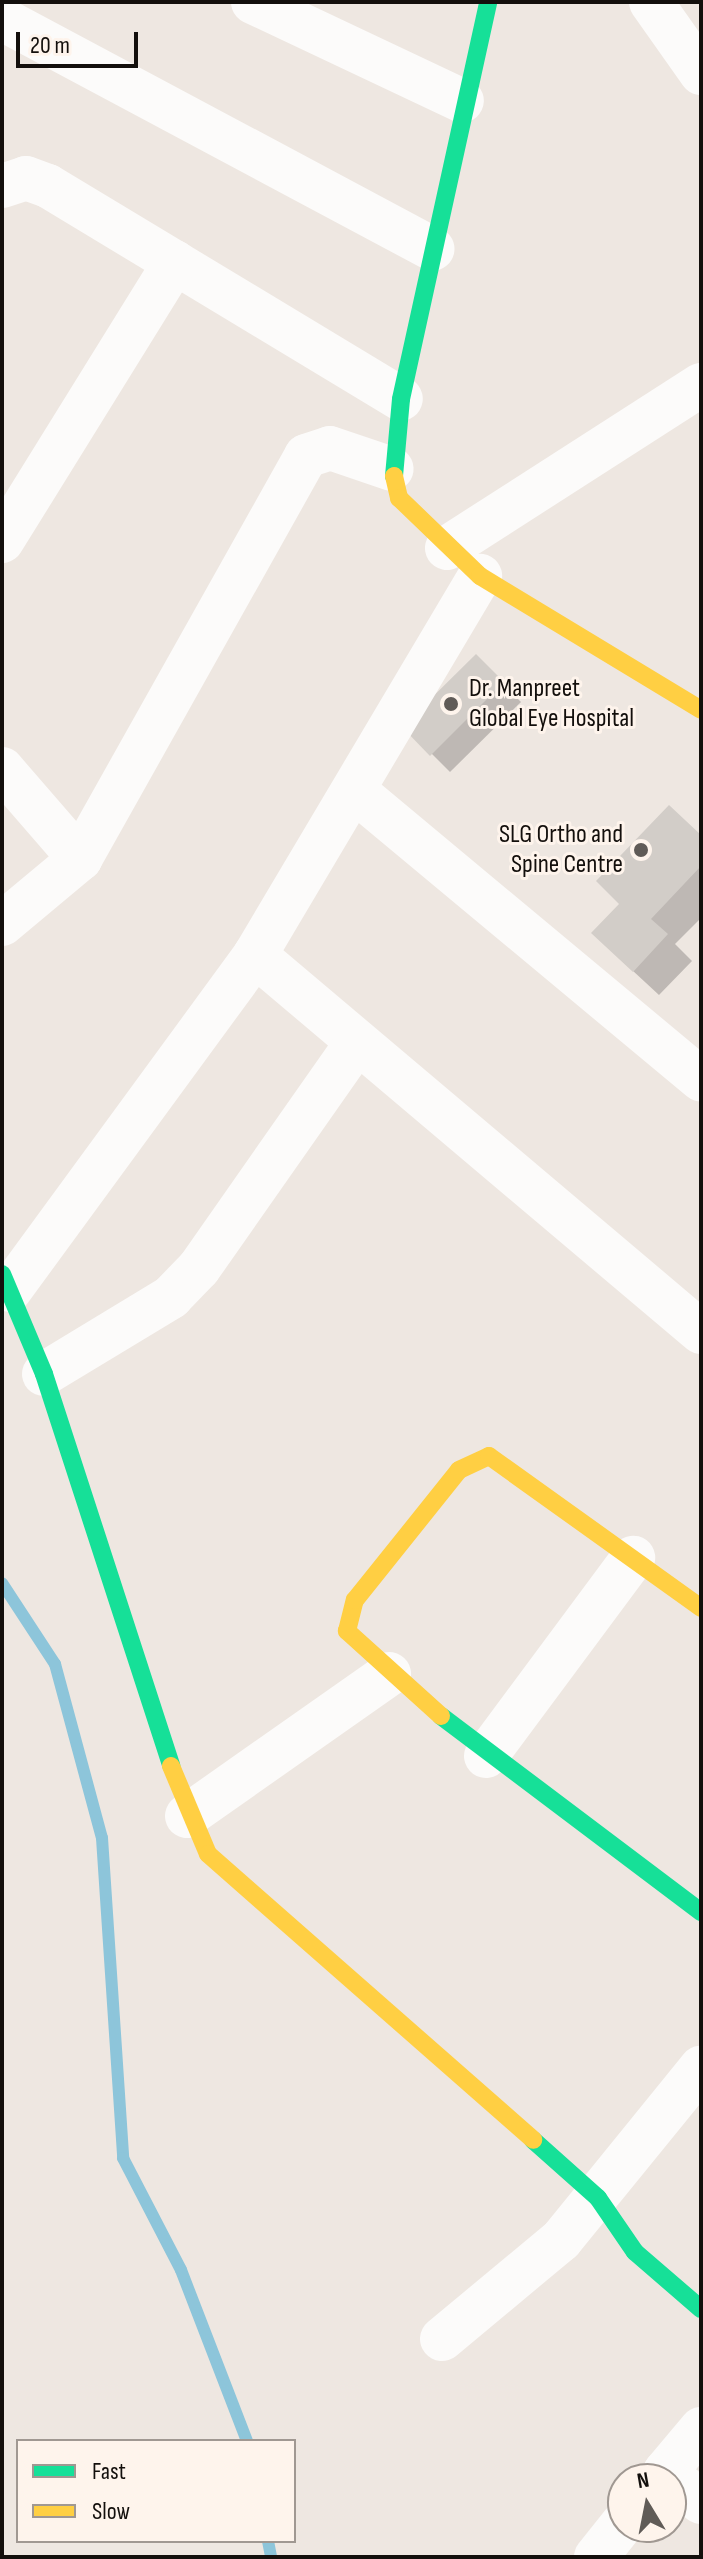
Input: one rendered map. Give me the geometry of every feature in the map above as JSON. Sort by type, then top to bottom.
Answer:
[{"type":"street","points":[[253,2],[462,101]]},
{"type":"street","points":[[488,2],[462,101],[401,399],[392,469],[399,498],[447,548],[480,576],[701,710]]},
{"type":"street","points":[[651,2],[701,73]]},
{"type":"street","points":[[2,19],[432,249]]},
{"type":"street","points":[[2,186],[26,178],[48,186],[401,399]]},
{"type":"street","points":[[2,541],[175,262]]},
{"type":"street","points":[[447,548],[701,385]]},
{"type":"street","points":[[2,924],[80,859],[288,478],[306,456],[330,448],[392,469]]},
{"type":"street","points":[[480,576],[356,792],[255,955],[6,1282],[44,1374],[187,1816],[229,1880],[598,2198],[635,2252],[701,2309]]},
{"type":"street","points":[[2,769],[80,859]]},
{"type":"street","points":[[356,792],[701,1079]]},
{"type":"street","points":[[255,955],[356,1044],[701,1332]]},
{"type":"street","points":[[44,1374],[171,1297],[199,1268],[356,1044]]},
{"type":"street","points":[[699,1907],[486,1756],[353,1643],[348,1613],[475,1459],[503,1460],[701,1608]]},
{"type":"street","points":[[486,1756],[633,1558]]},
{"type":"street","points":[[187,1816],[389,1674]]},
{"type":"street","points":[[442,2339],[561,2240],[701,2068]]},
{"type":"street","points":[[673,2463],[701,2429]]},
{"type":"building","points":[[476,654],[504,682],[430,756],[402,727]]},
{"type":"building","points":[[669,805],[701,835],[701,866],[651,919],[668,934],[633,972],[591,933],[619,904],[596,881]]},
{"type":"waterway","points":[[2,1583],[55,1664],[102,1838],[123,2158],[181,2270],[246,2439]]},
{"type":"waterway","points":[[268,2543],[271,2557]]},
{"type":"traffic: fast","points":[[394,476],[401,399],[488,2]]},
{"type":"traffic: fast","points":[[2,1274],[44,1374],[171,1766]]},
{"type":"traffic: fast","points":[[441,1716],[701,1912]]},
{"type":"traffic: fast","points":[[533,2140],[598,2198],[635,2252],[701,2309]]},
{"type":"traffic: slow","points":[[394,476],[399,498],[480,576],[701,710]]},
{"type":"traffic: slow","points":[[441,1716],[347,1631],[355,1600],[459,1470],[489,1456],[701,1608]]},
{"type":"traffic: slow","points":[[171,1766],[208,1854],[533,2140]]},
{"type":"place","name":"Dr. Manpreet Global Eye Hospital","points":[[451,704]]},
{"type":"place","name":"SLG Ortho and Spine Centre","points":[[641,850]]}]
